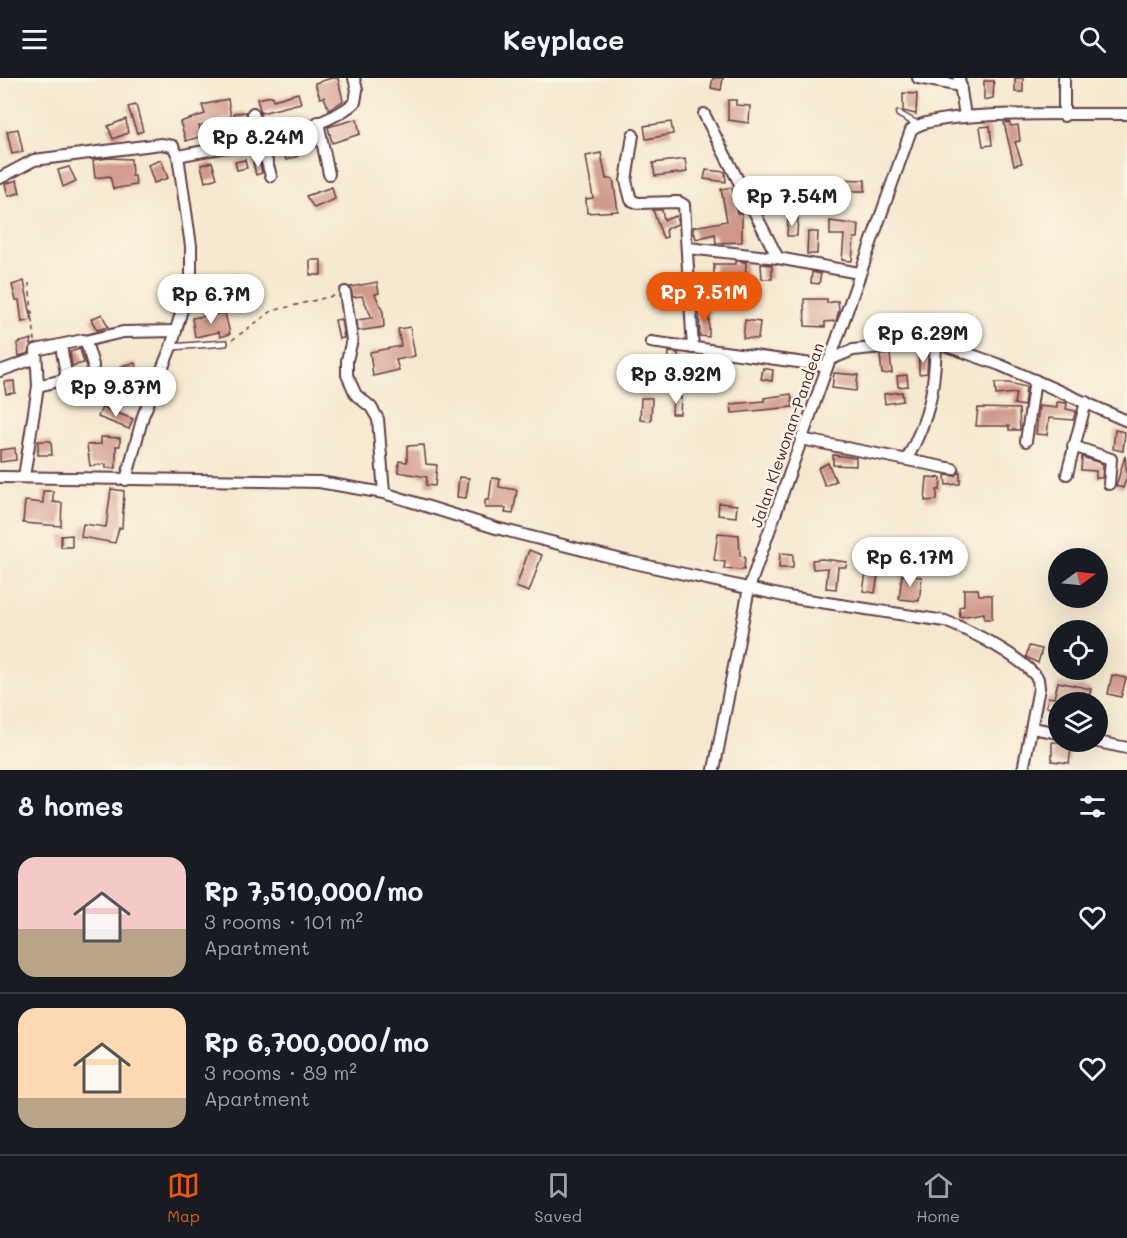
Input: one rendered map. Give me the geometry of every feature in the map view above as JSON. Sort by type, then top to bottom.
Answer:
[{"type":"street","points":[[178,156],[260,139],[318,122],[355,102],[357,90],[354,78]]},
{"type":"street","points":[[918,78],[960,82],[965,116]]},
{"type":"street","points":[[1064,78],[1064,116]]},
{"type":"street","points":[[253,113],[271,176]]},
{"type":"street","points":[[704,114],[778,258]]},
{"type":"street","points":[[919,123],[965,116],[1127,114]]},
{"type":"street","points":[[318,122],[329,174]]},
{"type":"street","name":"Jalan Klewonan-Pandean","points":[[714,770],[749,588],[911,130],[919,123]]},
{"type":"street","points":[[633,135],[626,181],[629,196],[638,202],[683,203],[688,248],[693,348]]},
{"type":"street","points":[[0,178],[34,160],[149,146],[173,146],[178,156],[192,264],[187,299],[171,347],[143,416],[126,480]]},
{"type":"street","points":[[688,248],[778,258],[859,273]]},
{"type":"street","points":[[345,292],[352,340],[347,360],[348,375],[356,395],[371,407],[378,419],[384,493]]},
{"type":"street","points":[[839,330],[852,350]]},
{"type":"street","points":[[0,371],[36,354],[61,346],[123,332],[176,331]]},
{"type":"street","points":[[38,386],[94,375],[85,341]]},
{"type":"street","points":[[651,342],[828,363],[852,350],[936,344],[1035,380],[1127,421]]},
{"type":"street","points":[[907,459],[924,427],[932,401],[936,344]]},
{"type":"street","points":[[61,346],[67,379]]},
{"type":"street","points":[[24,477],[38,386],[36,354]]},
{"type":"street","points":[[1026,441],[1035,380]]},
{"type":"street","points":[[1067,474],[1086,402]]},
{"type":"street","points":[[801,439],[953,469]]},
{"type":"street","points":[[1073,446],[1111,459],[1109,484]]},
{"type":"street","points":[[0,477],[319,482],[384,493],[496,528],[630,562],[788,597],[925,616],[961,627],[1016,659],[1038,679],[1040,688],[1023,770]]},
{"type":"street","points":[[1032,728],[1048,732]]},
{"type":"street","points":[[1108,744],[1127,748]]},
{"type":"lane","points":[[898,114],[919,123]]},
{"type":"lane","points":[[171,347],[225,343]]},
{"type":"path","points":[[29,283],[36,354]]},
{"type":"path","points":[[225,343],[272,311],[345,292]]},
{"type":"building","points":[[338,78],[343,101],[329,110],[324,97],[320,98],[315,83]]},
{"type":"building","points":[[713,78],[723,78],[721,90],[711,88]]},
{"type":"building","points":[[1015,78],[1023,78],[1023,92],[1015,92]]},
{"type":"building","points":[[984,81],[994,81],[993,98],[984,100]]},
{"type":"building","points":[[298,93],[301,103],[261,113],[257,99],[272,96],[273,100]]},
{"type":"building","points":[[903,93],[917,94],[916,114],[903,111]]},
{"type":"building","points":[[228,99],[231,117],[199,126],[202,136],[186,141],[180,122],[205,114],[202,105]]},
{"type":"building","points":[[728,100],[736,100],[736,105],[750,106],[749,123],[728,120]]},
{"type":"building","points":[[136,105],[143,131],[137,133],[128,107]]},
{"type":"building","points":[[246,112],[249,128],[236,129],[234,113]]},
{"type":"building","points":[[126,119],[128,133],[113,139],[108,126]]},
{"type":"building","points":[[357,119],[360,134],[332,143],[328,127]]},
{"type":"building","points":[[671,122],[673,134],[646,139],[644,126]]},
{"type":"building","points":[[1009,122],[1011,126],[1018,125],[1020,141],[1015,142],[1022,163],[1014,165],[1004,123]]},
{"type":"building","points":[[990,126],[992,145],[983,146],[980,127]]},
{"type":"building","points":[[18,129],[23,152],[12,154],[7,131]]},
{"type":"building","points":[[294,143],[298,156],[286,160],[282,146]]},
{"type":"building","points":[[601,153],[606,179],[613,179],[618,211],[587,213],[586,199],[593,198],[586,156]]},
{"type":"building","points":[[131,159],[132,176],[135,176],[136,185],[113,189],[110,176],[95,178],[93,160]]},
{"type":"building","points":[[685,159],[687,172],[655,176],[653,163]]},
{"type":"building","points":[[161,160],[168,178],[154,183],[148,165]]},
{"type":"building","points":[[245,160],[247,168],[237,170],[235,162]]},
{"type":"building","points":[[259,160],[262,173],[256,175],[253,162]]},
{"type":"building","points":[[212,162],[217,178],[205,182],[201,165]]},
{"type":"building","points":[[69,167],[76,181],[63,187],[58,170]]},
{"type":"building","points":[[706,170],[725,172],[726,182],[704,179]]},
{"type":"building","points":[[837,179],[865,180],[865,191],[837,191]]},
{"type":"building","points":[[17,180],[20,193],[8,196],[5,184]]},
{"type":"building","points":[[332,187],[335,199],[314,208],[306,196]]},
{"type":"building","points":[[732,187],[737,213],[742,213],[742,242],[716,243],[715,234],[696,239],[693,227],[727,221],[721,189]]},
{"type":"building","points":[[816,200],[830,201],[829,213],[815,212]]},
{"type":"building","points":[[653,210],[662,210],[664,220],[676,216],[678,224],[666,229],[667,237],[663,238]]},
{"type":"building","points":[[788,217],[798,218],[797,236],[787,236]]},
{"type":"building","points":[[830,221],[859,225],[858,238],[854,238],[852,261],[842,260],[844,235],[830,235]]},
{"type":"building","points":[[808,232],[818,232],[817,254],[807,254]]},
{"type":"building","points":[[310,260],[321,260],[321,275],[310,275]]},
{"type":"building","points":[[736,261],[746,262],[745,283],[735,282],[736,277],[714,277],[714,264],[736,264]]},
{"type":"building","points":[[761,264],[772,265],[772,279],[762,279]]},
{"type":"building","points":[[812,272],[821,274],[819,284],[811,283]]},
{"type":"building","points":[[24,281],[32,320],[22,322],[19,300],[16,300],[12,285]]},
{"type":"building","points":[[377,282],[379,293],[375,294],[383,312],[384,327],[358,331],[357,320],[372,318],[362,296],[353,297],[350,287]]},
{"type":"building","points":[[804,299],[827,299],[827,303],[838,301],[839,310],[836,321],[825,322],[825,327],[805,326]]},
{"type":"building","points":[[699,309],[709,309],[709,337],[700,336]]},
{"type":"building","points":[[225,313],[230,334],[220,337],[219,332],[195,337],[192,318]]},
{"type":"building","points":[[102,314],[108,327],[97,330],[91,319]]},
{"type":"building","points":[[341,319],[344,338],[339,339],[335,320]]},
{"type":"building","points":[[745,320],[760,322],[758,339],[743,338]]},
{"type":"building","points":[[410,327],[415,356],[396,360],[399,370],[373,376],[370,352],[401,346],[398,329]]},
{"type":"building","points":[[32,339],[29,353],[19,356],[17,343]]},
{"type":"building","points":[[80,349],[84,363],[72,366],[70,352]]},
{"type":"building","points":[[669,352],[678,353],[678,366],[668,366]]},
{"type":"building","points":[[890,354],[892,373],[882,374],[880,355]]},
{"type":"building","points":[[919,355],[928,355],[927,373],[919,374]]},
{"type":"building","points":[[135,363],[144,385],[134,387],[135,395],[117,399],[113,381],[124,379],[121,366]]},
{"type":"building","points":[[763,368],[773,370],[772,381],[761,379]]},
{"type":"building","points":[[834,373],[858,375],[856,391],[832,388]]},
{"type":"building","points":[[907,375],[908,386],[898,387],[897,376]]},
{"type":"building","points":[[14,381],[15,393],[6,394],[4,382]]},
{"type":"building","points":[[995,383],[1026,387],[1024,406],[1014,404],[1016,393],[996,395]]},
{"type":"building","points":[[902,392],[903,401],[885,404],[884,394]]},
{"type":"building","points":[[791,394],[793,407],[732,413],[731,404],[764,401],[764,398]]},
{"type":"building","points":[[673,396],[681,397],[680,414],[672,414]]},
{"type":"building","points":[[641,398],[652,398],[651,421],[640,420]]},
{"type":"building","points":[[1057,402],[1067,403],[1066,409],[1076,411],[1073,420],[1049,418],[1047,435],[1036,434],[1039,406],[1057,408]]},
{"type":"building","points":[[102,407],[133,419],[129,429],[98,417]]},
{"type":"building","points":[[978,408],[1019,409],[1020,430],[1009,430],[1009,426],[976,426]]},
{"type":"building","points":[[1115,430],[1125,432],[1123,451],[1113,449]]},
{"type":"building","points":[[101,437],[120,438],[120,446],[116,446],[116,468],[106,468],[106,464],[90,466],[87,445],[101,444]]},
{"type":"building","points":[[38,441],[51,441],[52,455],[38,455]]},
{"type":"building","points":[[424,445],[426,464],[437,465],[435,486],[426,485],[427,477],[398,472],[399,461],[407,462],[407,446]]},
{"type":"building","points":[[15,448],[16,460],[0,462],[0,450]]},
{"type":"building","points":[[833,455],[856,458],[856,466],[833,465]]},
{"type":"building","points":[[1125,456],[1127,477],[1123,488],[1116,486]]},
{"type":"building","points":[[1082,457],[1103,464],[1102,478],[1096,478],[1096,471],[1081,470]]},
{"type":"building","points":[[828,463],[836,481],[825,486],[818,468]]},
{"type":"building","points":[[960,472],[960,484],[946,485],[945,475],[955,476]]},
{"type":"building","points":[[459,477],[469,478],[466,498],[457,497]]},
{"type":"building","points":[[927,477],[941,478],[937,500],[925,501]]},
{"type":"building","points":[[492,478],[500,479],[499,487],[517,490],[513,514],[505,513],[506,508],[485,508],[485,500],[489,500]]},
{"type":"building","points":[[111,489],[124,491],[122,528],[119,528],[115,543],[81,537],[83,524],[106,527]]},
{"type":"building","points":[[43,491],[53,491],[53,502],[62,503],[61,526],[23,523],[25,501],[43,503]]},
{"type":"building","points":[[719,503],[737,505],[736,517],[718,515]]},
{"type":"building","points":[[718,533],[739,535],[740,556],[745,557],[744,570],[724,569],[725,562],[714,560]]},
{"type":"building","points":[[72,535],[72,547],[61,547],[61,536]]},
{"type":"building","points":[[529,550],[542,555],[529,592],[516,587]]},
{"type":"building","points":[[780,553],[793,554],[793,568],[779,568]]},
{"type":"building","points":[[812,560],[847,562],[846,567],[838,567],[836,589],[826,588],[828,568],[813,569]]},
{"type":"building","points":[[866,573],[878,575],[875,593],[863,591]]},
{"type":"building","points":[[902,575],[922,577],[919,601],[899,599]]},
{"type":"building","points":[[964,589],[978,589],[979,595],[992,595],[992,619],[984,619],[984,613],[960,617],[959,607],[964,606]]},
{"type":"building","points":[[1029,646],[1042,649],[1038,663],[1026,657]]},
{"type":"building","points":[[1112,675],[1126,678],[1121,697],[1108,694]]},
{"type":"building","points":[[1058,682],[1091,689],[1090,692],[1056,692]]},
{"type":"building","points":[[1052,752],[1071,752],[1069,763],[1052,761]]}]
